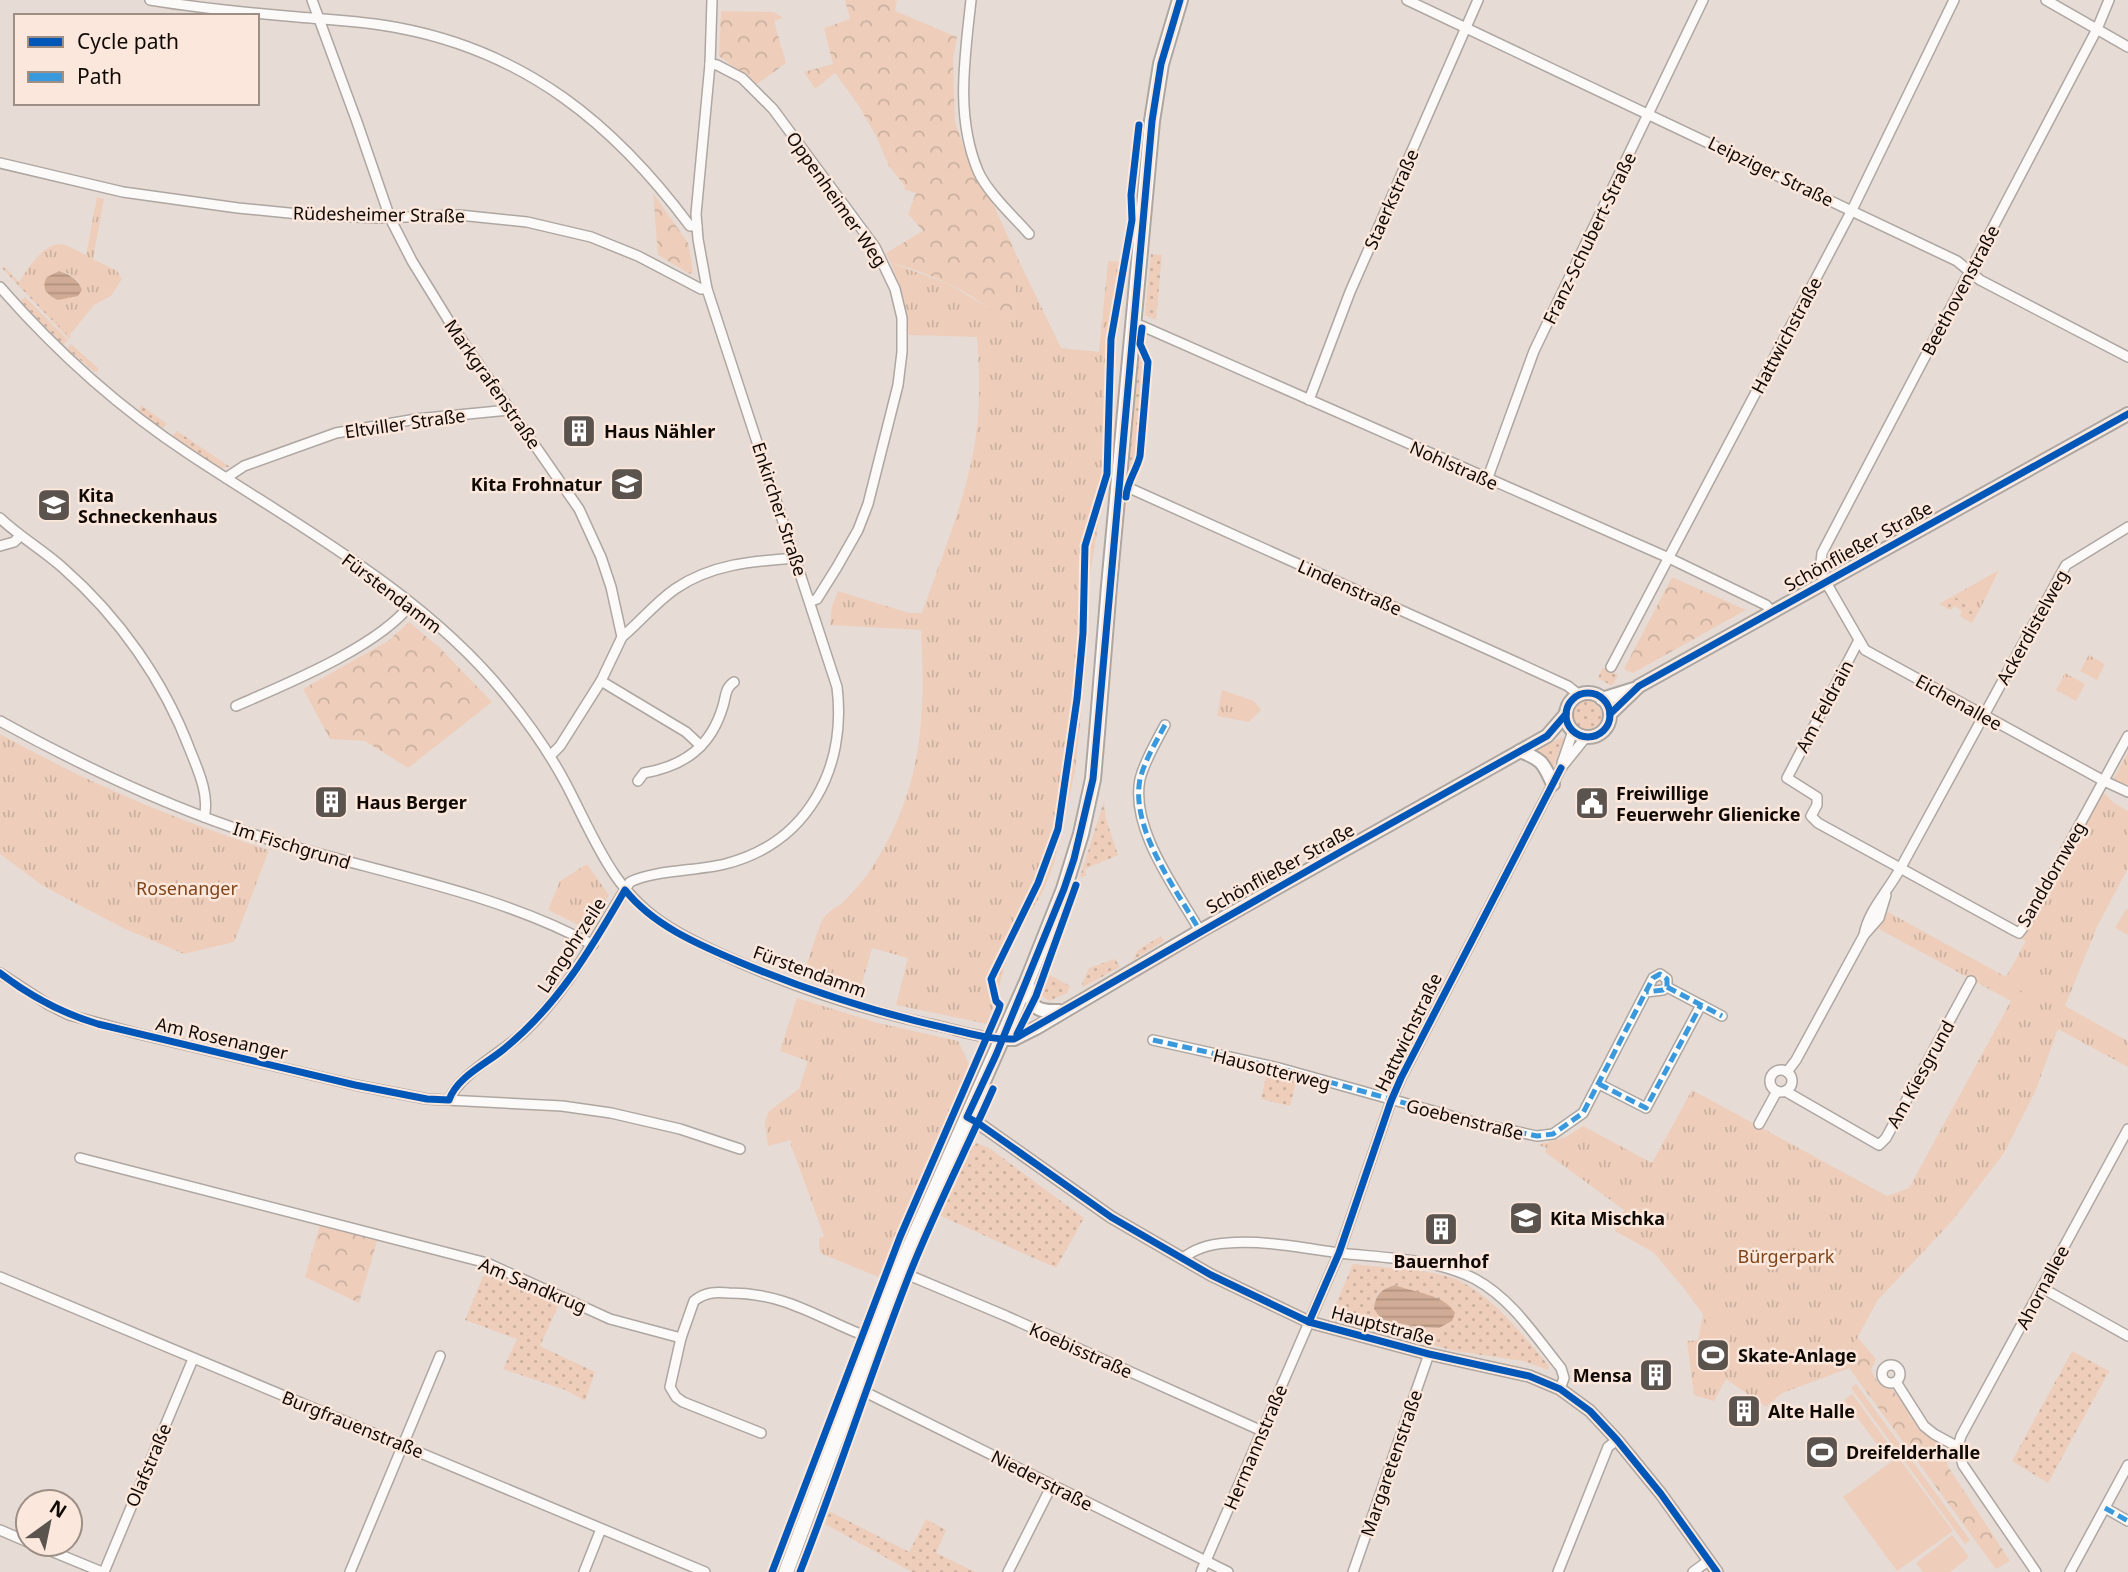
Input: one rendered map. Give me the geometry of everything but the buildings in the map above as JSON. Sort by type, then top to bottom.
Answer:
[{"type":"main road","points":[[786,1572],[899,1271],[1003,1039],[1074,859],[1093,779],[1153,111],[1161,64],[1180,0]]},
{"type":"main road","name":"Schönfließer Straße","points":[[1602,699],[1634,689],[2128,414]]},
{"type":"main road","name":"Schönfließer Straße","points":[[1610,714],[1634,689]]},
{"type":"main road","points":[[1592,694],[1602,699],[1610,714],[1604,729],[1595,736],[1586,737],[1572,730],[1566,714],[1570,702],[1579,695],[1592,694]]},
{"type":"main road","name":"Schönfließer Straße","points":[[1003,1039],[1014,1039],[1547,736],[1566,714]]},
{"type":"main road","name":"Schönfließer Straße","points":[[1547,736],[1572,730]]},
{"type":"main road","points":[[1520,751],[1538,758],[1545,765],[1553,784]]},
{"type":"main road","points":[[1027,982],[1030,999],[1036,1008],[1045,1012],[1063,1010]]},
{"type":"street","points":[[150,0],[225,11],[377,24],[433,36],[488,56],[530,77],[580,109],[618,141],[654,178],[690,226],[697,226]]},
{"type":"street","name":"Markgrafenstraße","points":[[312,0],[358,122],[390,218],[432,295],[579,509],[611,587],[622,638]]},
{"type":"street","name":"Enkircher Straße","points":[[625,890],[635,880],[718,865],[747,857],[772,843],[794,826],[812,805],[833,762],[838,737],[840,709],[837,687],[707,289],[697,226],[698,180],[710,64],[712,0]]},
{"type":"street","points":[[971,0],[963,64],[963,96],[968,136],[981,177],[1029,234]]},
{"type":"street","name":"Leipziger Straße","points":[[1406,0],[1957,261],[1980,280],[2128,357]]},
{"type":"street","name":"Staerkstraße","points":[[1309,400],[1350,292],[1478,0]]},
{"type":"street","name":"Franz-Schubert-Straße","points":[[1486,480],[1534,351],[1703,0]]},
{"type":"street","name":"Hattwichstraße","points":[[1611,667],[1852,210],[1954,0]]},
{"type":"street","points":[[2046,0],[2128,47]]},
{"type":"street","name":"Beethovenstraße","points":[[1825,581],[1820,572],[1822,553],[2109,0]]},
{"type":"street","name":"Oppenheimer Weg","points":[[710,64],[742,78],[773,108],[875,247],[895,289],[902,318],[898,385],[868,504],[858,530],[837,567],[817,599],[811,601]]},
{"type":"street","name":"Rüdesheimer Straße","points":[[0,163],[163,199],[309,215],[390,218],[459,215],[527,222],[591,237],[626,251],[701,289],[707,289]]},
{"type":"street","name":"Fürstendamm","points":[[0,287],[67,357],[154,430],[368,573],[452,638],[494,680],[550,756],[575,801],[595,846],[625,890],[634,901],[666,926],[772,976],[892,1016],[1003,1039]]},
{"type":"street","name":"Nohlstraße","points":[[1133,325],[1669,558],[1766,605],[1772,612]]},
{"type":"street","name":"Eltviller Straße","points":[[226,478],[244,466],[336,433],[416,419],[509,410]]},
{"type":"street","name":"Lindenstraße","points":[[1118,485],[1519,663],[1568,686],[1579,695]]},
{"type":"street","points":[[0,518],[65,570],[97,602],[139,652],[183,730],[204,793],[204,817]]},
{"type":"street","name":"Ackerdistelweg","points":[[1983,716],[2066,565],[2128,527]]},
{"type":"street","points":[[0,546],[14,542],[20,536]]},
{"type":"street","points":[[550,756],[560,746],[601,681],[622,638],[677,588],[730,564],[796,558]]},
{"type":"street","name":"Eichenallee","points":[[1825,581],[1865,650],[2127,793]]},
{"type":"street","points":[[236,706],[289,683],[355,648],[397,620],[411,604]]},
{"type":"street","name":"Am Feldrain","points":[[1859,640],[1787,778],[1817,797],[1812,819],[1900,869]]},
{"type":"street","points":[[601,681],[686,732],[701,746]]},
{"type":"street","points":[[638,781],[644,774],[669,769],[688,758],[701,746],[719,717],[727,688],[734,682]]},
{"type":"street","points":[[1787,1072],[1864,935],[1871,914],[1886,894],[1983,716]]},
{"type":"street","name":"Im Fischgrund","points":[[0,721],[79,764],[204,817],[270,840],[475,897],[534,918],[593,945]]},
{"type":"street","points":[[1165,725],[1141,777],[1138,804],[1152,846],[1200,931]]},
{"type":"street","name":"Hattwichstraße","points":[[1309,1322],[1339,1252],[1391,1101],[1561,768],[1572,730]]},
{"type":"street","name":"Sanddornweg","points":[[1900,869],[2019,933],[2128,736]]},
{"type":"street","name":"Hattwichstraße","points":[[1561,768],[1586,737]]},
{"type":"street","name":"Langohrzeile","points":[[449,1100],[452,1091],[463,1080],[523,1033],[548,1008],[572,978],[625,890]]},
{"type":"street","name":"Am Rosenanger","points":[[0,973],[49,1005],[98,1024],[355,1085],[427,1099],[562,1107],[611,1113],[680,1129],[740,1149]]},
{"type":"street","points":[[1646,992],[1653,978],[1660,974],[1667,979],[1667,987]]},
{"type":"street","name":"Am Kiesgrund","points":[[1781,1091],[1879,1145],[1886,1138],[1971,981]]},
{"type":"street","points":[[1646,992],[1667,987]]},
{"type":"street","points":[[1667,987],[1722,1016]]},
{"type":"street","name":"Goebenstraße","points":[[1391,1101],[1537,1136],[1553,1134],[1583,1113],[1646,992]]},
{"type":"street","points":[[1600,1084],[1646,1108],[1701,1005]]},
{"type":"street","name":"Hausotterweg","points":[[1153,1040],[1279,1068],[1391,1101]]},
{"type":"street","points":[[1759,1124],[1781,1091],[1792,1082],[1787,1072],[1777,1070],[1770,1083],[1781,1091]]},
{"type":"street","name":"Hauptstraße","points":[[967,1117],[1100,1209],[1182,1259],[1309,1322],[1429,1354],[1529,1376],[1560,1390],[1590,1411],[1617,1440],[1661,1494],[1717,1572]]},
{"type":"street","name":"Ahornallee","points":[[1958,1447],[1961,1436],[2128,1129]]},
{"type":"street","name":"Am Sandkrug","points":[[80,1158],[487,1263],[610,1319],[681,1338]]},
{"type":"street","points":[[1182,1259],[1200,1247],[1230,1242],[1392,1258],[1447,1268],[1476,1279],[1507,1302],[1561,1367],[1564,1378],[1560,1390]]},
{"type":"street","name":"Koebisstraße","points":[[899,1271],[1262,1431]]},
{"type":"street","name":"Burgfrauenstraße","points":[[0,1277],[705,1572]]},
{"type":"street","points":[[2042,1288],[2128,1336]]},
{"type":"street","points":[[761,1433],[676,1397],[670,1387],[691,1306],[700,1296],[710,1293],[754,1293],[780,1298],[873,1339]]},
{"type":"street","name":"Hermannstraße","points":[[1201,1572],[1309,1322]]},
{"type":"street","name":"Margaretenstraße","points":[[1353,1572],[1429,1354]]},
{"type":"street","points":[[350,1572],[440,1356]]},
{"type":"street","name":"Olafstraße","points":[[102,1572],[193,1359]]},
{"type":"street","points":[[1896,1382],[1924,1426],[1958,1447],[1963,1465],[2036,1572]]},
{"type":"street","name":"Niederstraße","points":[[855,1387],[1228,1572]]},
{"type":"street","points":[[1558,1572],[1608,1447],[1617,1440]]},
{"type":"street","points":[[2070,1572],[2128,1465]]},
{"type":"street","points":[[1008,1572],[1052,1485]]},
{"type":"street","points":[[2105,1508],[2128,1521]]},
{"type":"street","points":[[584,1572],[601,1529]]},
{"type":"street","points":[[68,1558],[102,1572]]},
{"type":"street","points":[[1693,1572],[1709,1560]]},
{"type":"green space","points":[[845,0],[897,0],[895,11],[957,37],[953,59],[955,122],[968,159],[985,186],[1019,261],[1012,316],[1001,316],[968,294],[940,280],[891,263],[886,253],[923,231],[908,214],[916,193],[904,189],[905,186],[889,166],[859,106],[835,73],[815,89],[804,72],[833,64],[824,28],[850,19]]},
{"type":"green space","points":[[721,11],[774,12],[783,18],[774,21],[786,63],[757,84],[719,56]]},
{"type":"green space","points":[[653,193],[688,243],[693,271],[690,274],[658,255]]},
{"type":"green space","points":[[97,197],[104,199],[93,259],[117,271],[122,279],[111,296],[94,305],[69,336],[18,283],[38,256],[51,246],[65,245],[86,255]],"holes":[[[59,271],[69,274],[79,282],[44,288],[47,277]]]},
{"type":"green space","points":[[1151,254],[1162,255],[1156,320],[1145,315]]},
{"type":"green space","points":[[1019,261],[1061,348],[1099,352],[1108,261],[1123,262],[1102,502],[1086,598],[1086,664],[1075,771],[1054,863],[1044,889],[1009,951],[988,1024],[896,1005],[908,958],[872,948],[859,994],[803,976],[822,920],[863,881],[889,837],[911,781],[921,723],[921,630],[830,625],[832,606],[838,591],[909,613],[922,613],[961,502],[978,422],[977,337],[909,335],[904,300],[891,263],[947,283],[1006,318],[1012,316]]},
{"type":"green space","points":[[4,266],[71,337],[69,339],[2,268]]},
{"type":"green space","points":[[25,297],[68,340],[63,345],[20,301]]},
{"type":"green space","points":[[71,344],[99,369],[96,373],[67,349]]},
{"type":"green space","points":[[1136,344],[1145,361],[1135,467],[1127,476],[1124,469]]},
{"type":"green space","points":[[141,405],[167,424],[162,429],[139,411]]},
{"type":"green space","points":[[177,431],[230,467],[220,468],[175,438],[173,436]]},
{"type":"green space","points":[[1999,570],[1979,611],[1953,596]]},
{"type":"green space","points":[[1672,577],[1746,610],[1633,673],[1624,669]]},
{"type":"green space","points":[[1953,596],[1979,611],[1972,623],[1960,616],[1962,611],[1955,606],[1950,610],[1939,604]]},
{"type":"green space","points":[[409,622],[440,648],[492,702],[408,768],[365,741],[330,739],[303,689],[388,641]]},
{"type":"green space","points":[[2089,655],[2105,664],[2097,680],[2080,671]]},
{"type":"green space","points":[[1603,667],[1618,675],[1612,686],[1598,678]]},
{"type":"green space","points":[[2065,673],[2085,684],[2076,701],[2056,690]]},
{"type":"green space","points":[[1222,690],[1254,701],[1261,710],[1249,722],[1217,716]]},
{"type":"green space","points":[[1588,698],[1600,703],[1605,715],[1600,727],[1588,732],[1576,727],[1571,715],[1576,703]]},
{"type":"green space","name":"Rosenanger","points":[[0,734],[132,799],[269,850],[234,942],[184,954],[123,928],[43,886],[0,854]]},
{"type":"green space","points":[[1562,737],[1564,740],[1552,770],[1544,757],[1535,752]]},
{"type":"green space","points":[[2128,752],[2128,785],[2113,780]]},
{"type":"green space","name":"Bürgerpark","points":[[2102,791],[2114,803],[2128,811],[2128,868],[2097,927],[2065,1006],[2128,1041],[2128,1067],[2058,1029],[2035,1092],[2004,1153],[1952,1221],[1877,1301],[1847,1357],[1849,1368],[1782,1393],[1766,1407],[1726,1379],[1714,1401],[1694,1395],[1687,1341],[1698,1340],[1703,1314],[1653,1252],[1615,1231],[1624,1210],[1545,1152],[1547,1148],[1538,1145],[1566,1137],[1583,1126],[1652,1163],[1692,1090],[1887,1196],[1909,1188],[2011,1001],[1879,929],[1888,912],[2006,977],[2026,941],[2022,939]]},
{"type":"green space","points":[[1104,801],[1106,819],[1118,855],[1085,869],[1086,876],[1080,877]]},
{"type":"green space","points":[[587,864],[609,895],[589,930],[548,910],[560,881]]},
{"type":"green space","points":[[2126,909],[2128,910],[2128,935],[2115,928]]},
{"type":"green space","points":[[1161,936],[1164,941],[1133,960],[1138,950]]},
{"type":"green space","points":[[1115,959],[1120,967],[1083,987],[1089,968]]},
{"type":"green space","points":[[1050,975],[1070,986],[1067,993],[1049,1001],[1041,995]]},
{"type":"green space","points":[[2029,975],[2052,990],[2043,1004],[2016,988],[2020,980],[2024,983]]},
{"type":"green space","points":[[797,998],[878,1023],[958,1041],[970,1066],[916,1188],[881,1278],[820,1253],[819,1238],[824,1236],[791,1140],[768,1146],[765,1122],[769,1111],[799,1089],[808,1061],[780,1051]]},
{"type":"green space","points":[[1267,1072],[1297,1078],[1290,1106],[1261,1099]]},
{"type":"green space","points":[[977,1143],[989,1148],[1084,1218],[1056,1268],[939,1215],[969,1150]]},
{"type":"green space","points":[[320,1224],[378,1238],[359,1303],[305,1277]]},
{"type":"green space","points":[[1353,1264],[1437,1274],[1460,1281],[1486,1298],[1509,1319],[1549,1366],[1548,1370],[1523,1361],[1455,1351],[1330,1318]],"holes":[[[1396,1285],[1452,1321],[1439,1328],[1383,1320],[1374,1309],[1377,1296]]]},
{"type":"green space","points":[[493,1273],[560,1302],[540,1346],[595,1372],[585,1401],[566,1390],[503,1369],[517,1339],[465,1320],[483,1276]]},
{"type":"green space","points":[[1724,1276],[1737,1279],[1733,1302],[1720,1300]]},
{"type":"green space","name":"Skate-Anlage","points":[[1721,1308],[1733,1309],[1730,1339],[1710,1387],[1699,1386],[1706,1318],[1718,1318]]},
{"type":"green space","points":[[1844,1321],[1876,1359],[1871,1370],[1878,1383],[1893,1390],[1926,1435],[1949,1450],[1947,1465],[2010,1561],[1996,1569],[1849,1368],[1782,1393],[1766,1407]]},
{"type":"green space","points":[[2072,1351],[2109,1371],[2048,1483],[2012,1461]]},
{"type":"green space","points":[[1856,1384],[1970,1540],[1965,1544],[1851,1388]]},
{"type":"green space","points":[[1852,1394],[1890,1446],[1883,1452],[1844,1400]]},
{"type":"green space","points":[[1898,1457],[1953,1531],[1897,1571],[1843,1497]]},
{"type":"green space","points":[[829,1511],[909,1552],[926,1519],[946,1530],[936,1553],[975,1572],[912,1572],[825,1524]]},
{"type":"green space","points":[[1952,1535],[1969,1557],[1950,1572],[1923,1572],[1916,1563]]},
{"type":"shaded area","points":[[59,271],[78,283],[82,290],[78,296],[58,300],[46,291],[44,285],[47,277]]},
{"type":"shaded area","points":[[1395,1285],[1444,1302],[1455,1313],[1452,1321],[1439,1328],[1382,1320],[1374,1309],[1376,1299],[1383,1291]]},
{"type":"marked path","points":[[1165,725],[1140,779],[1142,818],[1157,858],[1200,931]]},
{"type":"marked path","points":[[1153,1040],[1279,1068],[1480,1124],[1537,1136],[1553,1134],[1583,1113],[1653,978],[1660,974],[1667,979],[1667,987],[1663,990],[1646,992]]},
{"type":"marked path","points":[[1667,987],[1722,1016]]},
{"type":"marked path","points":[[1599,1084],[1646,1108],[1701,1005]]},
{"type":"marked path","points":[[2105,1508],[2128,1521]]},
{"type":"cycle path","points":[[1180,0],[1161,64],[1152,121],[1093,779],[1064,889],[996,1055],[967,1117],[1111,1217],[1211,1275],[1309,1322],[1429,1354],[1529,1376],[1560,1389],[1590,1411],[1617,1440],[1661,1494],[1717,1572]]},
{"type":"cycle path","points":[[772,1572],[900,1237],[999,1009],[991,979],[1038,883],[1058,829],[1077,699],[1083,633],[1085,546],[1107,474],[1111,339],[1132,220],[1131,195],[1139,125]]},
{"type":"cycle path","points":[[1126,497],[1140,456],[1148,362],[1140,344],[1142,328]]},
{"type":"cycle path","points":[[1610,714],[1639,686],[2128,414]]},
{"type":"cycle path","points":[[1588,693],[1603,700],[1610,715],[1603,730],[1588,737],[1573,730],[1566,715],[1573,700],[1588,693]]},
{"type":"cycle path","points":[[0,973],[46,1003],[98,1024],[355,1085],[427,1099],[449,1100],[458,1084],[523,1032],[557,995],[586,955],[625,890],[662,923],[691,940],[788,981],[919,1022],[988,1037],[1014,1039],[1547,736],[1566,714]]},
{"type":"cycle path","points":[[1309,1322],[1339,1253],[1401,1078],[1561,768]]},
{"type":"cycle path","points":[[1017,1034],[1036,996],[1076,885]]},
{"type":"cycle path","points":[[800,1572],[910,1273],[993,1089]]},
{"type":"place","name":"Haus Nähler","points":[[579,431]]},
{"type":"place","name":"Kita Frohnatur","points":[[627,484]]},
{"type":"place","name":"Kita Schneckenhaus","points":[[54,505]]},
{"type":"place","name":"Haus Berger","points":[[331,802]]},
{"type":"place","name":"Freiwillige Feuerwehr Glienicke","points":[[1592,803]]},
{"type":"place","name":"Kita Mischka","points":[[1526,1218]]},
{"type":"place","name":"Bauernhof","points":[[1441,1229]]},
{"type":"place","name":"Skate-Anlage","points":[[1713,1355]]},
{"type":"place","name":"Mensa","points":[[1656,1375]]},
{"type":"place","name":"Alte Halle","points":[[1744,1411]]},
{"type":"place","name":"Dreifelderhalle","points":[[1822,1452]]}]
